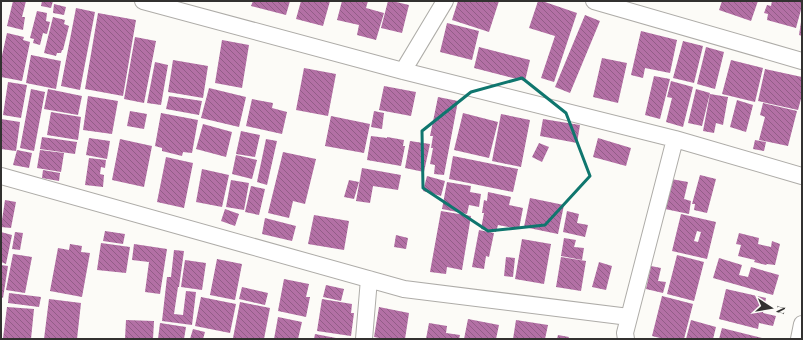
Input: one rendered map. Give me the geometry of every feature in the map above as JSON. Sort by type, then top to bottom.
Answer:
[{"type":"street","points":[[143,1],[403,71],[675,139],[802,176]]},
{"type":"street","points":[[403,71],[445,1]]},
{"type":"street","points":[[594,1],[802,61]]},
{"type":"street","points":[[626,339],[625,333],[675,139]]},
{"type":"street","points":[[1,176],[404,289],[629,317]]},
{"type":"street","points":[[364,339],[369,279]]},
{"type":"street","points":[[799,339],[802,324]]},
{"type":"highlighted area","points":[[522,78],[566,113],[590,176],[545,225],[488,231],[423,188],[422,131],[471,92]]},
{"type":"building","points":[[13,1],[26,1],[22,17],[25,17],[23,30],[7,26]]},
{"type":"building","points":[[42,1],[53,1],[51,8],[41,6]]},
{"type":"building","points":[[253,1],[290,1],[286,15],[251,6]]},
{"type":"building","points":[[301,1],[330,1],[323,26],[296,19]]},
{"type":"building","points":[[342,1],[368,1],[366,8],[384,13],[376,40],[357,35],[359,25],[337,20]]},
{"type":"building","points":[[388,1],[409,5],[402,33],[381,28]]},
{"type":"building","points":[[458,1],[499,1],[489,32],[452,20]]},
{"type":"building","points":[[538,1],[577,13],[554,82],[541,78],[555,36],[529,28]]},
{"type":"building","points":[[722,1],[758,1],[751,21],[719,10]]},
{"type":"building","points":[[772,1],[802,1],[796,28],[767,20],[768,14],[764,13],[767,5],[771,6]]},
{"type":"building","points":[[54,4],[66,7],[64,15],[53,13]]},
{"type":"building","points":[[76,8],[95,12],[80,90],[61,86]]},
{"type":"building","points":[[37,11],[47,13],[46,21],[50,22],[47,34],[43,33],[40,45],[33,43],[34,39],[30,38]]},
{"type":"building","points":[[98,13],[136,20],[123,96],[85,89]]},
{"type":"building","points":[[585,15],[600,21],[570,93],[555,87]]},
{"type":"building","points":[[53,17],[65,20],[64,24],[69,26],[63,50],[61,53],[57,53],[56,56],[44,53]]},
{"type":"building","points":[[802,22],[802,36],[799,35]]},
{"type":"building","points":[[447,23],[479,31],[472,60],[440,52]]},
{"type":"building","points":[[641,31],[677,40],[670,73],[645,68],[643,78],[631,75]]},
{"type":"building","points":[[7,33],[24,37],[23,40],[30,42],[22,81],[1,77],[1,60]]},
{"type":"building","points":[[135,37],[156,41],[144,103],[124,99]]},
{"type":"building","points":[[222,40],[249,45],[242,88],[215,83]]},
{"type":"building","points":[[683,41],[703,46],[694,83],[673,78]]},
{"type":"building","points":[[479,47],[530,60],[525,81],[474,68]]},
{"type":"building","points":[[706,47],[724,52],[715,89],[697,84]]},
{"type":"building","points":[[31,55],[61,61],[56,89],[26,83]]},
{"type":"building","points":[[602,58],[627,63],[618,103],[593,97]]},
{"type":"building","points":[[173,60],[208,66],[203,98],[168,92]]},
{"type":"building","points":[[731,60],[763,68],[755,102],[722,94]]},
{"type":"building","points":[[155,62],[168,65],[161,105],[147,103]]},
{"type":"building","points":[[304,68],[336,74],[328,116],[296,110]]},
{"type":"building","points":[[765,69],[802,77],[802,95],[798,110],[758,101]]},
{"type":"building","points":[[654,76],[670,79],[660,119],[645,115]]},
{"type":"building","points":[[671,81],[693,87],[683,127],[666,122],[672,98],[667,97]]},
{"type":"building","points":[[8,82],[27,85],[21,118],[3,115]]},
{"type":"building","points":[[384,86],[416,92],[411,116],[379,110]]},
{"type":"building","points":[[209,88],[246,97],[239,127],[201,118]]},
{"type":"building","points":[[31,89],[45,92],[34,151],[20,148]]},
{"type":"building","points":[[48,89],[82,96],[78,115],[44,109]]},
{"type":"building","points":[[696,89],[710,93],[702,126],[688,123]]},
{"type":"building","points":[[710,94],[728,97],[723,125],[716,123],[714,133],[703,131]]},
{"type":"building","points":[[88,96],[118,101],[112,134],[83,130]]},
{"type":"building","points":[[169,96],[202,101],[199,115],[166,109]]},
{"type":"building","points":[[438,97],[458,101],[444,175],[434,174],[435,165],[430,164],[433,148],[431,148],[433,136],[430,136]]},
{"type":"building","points":[[252,99],[273,103],[272,108],[287,112],[282,134],[246,126]]},
{"type":"building","points":[[737,100],[753,105],[746,132],[730,127]]},
{"type":"building","points":[[763,103],[797,111],[788,146],[759,140],[765,117],[760,115]]},
{"type":"building","points":[[130,111],[147,114],[144,129],[127,126]]},
{"type":"building","points":[[374,111],[384,113],[382,129],[371,127]]},
{"type":"building","points":[[51,112],[81,117],[78,140],[47,135]]},
{"type":"building","points":[[161,113],[198,120],[192,153],[183,152],[182,156],[162,151],[162,148],[155,146]]},
{"type":"building","points":[[463,113],[498,122],[489,158],[454,150]]},
{"type":"building","points":[[501,114],[530,120],[521,167],[492,161]]},
{"type":"building","points":[[331,116],[370,124],[364,153],[325,146]]},
{"type":"building","points":[[1,119],[20,122],[16,151],[1,149]]},
{"type":"building","points":[[543,119],[580,125],[577,143],[540,136]]},
{"type":"building","points":[[203,124],[232,132],[226,157],[196,149]]},
{"type":"building","points":[[241,131],[260,135],[255,157],[236,154]]},
{"type":"building","points":[[371,136],[404,140],[403,146],[405,146],[401,166],[367,160]]},
{"type":"building","points":[[42,137],[77,142],[75,154],[40,149]]},
{"type":"building","points":[[89,138],[110,141],[107,159],[86,155]]},
{"type":"building","points":[[598,138],[631,148],[626,166],[593,157]]},
{"type":"building","points":[[120,139],[152,146],[144,187],[112,180]]},
{"type":"building","points":[[266,139],[277,141],[267,185],[257,182]]},
{"type":"building","points":[[755,140],[766,142],[764,151],[753,149]]},
{"type":"building","points":[[410,141],[430,144],[424,172],[405,168]]},
{"type":"building","points":[[539,143],[549,147],[542,162],[532,157]]},
{"type":"building","points":[[17,150],[32,153],[29,168],[13,165]]},
{"type":"building","points":[[40,150],[64,153],[61,172],[37,168]]},
{"type":"building","points":[[283,152],[316,159],[305,204],[293,201],[289,218],[268,213]]},
{"type":"building","points":[[236,155],[257,160],[252,179],[232,174]]},
{"type":"building","points":[[453,156],[518,169],[513,192],[449,179]]},
{"type":"building","points":[[166,157],[193,163],[184,208],[157,202]]},
{"type":"building","points":[[89,158],[106,160],[105,168],[101,167],[100,174],[104,175],[103,187],[85,185]]},
{"type":"building","points":[[362,168],[401,175],[398,190],[373,186],[370,203],[356,201]]},
{"type":"building","points":[[202,169],[229,175],[222,207],[196,202]]},
{"type":"building","points":[[43,170],[60,173],[59,181],[42,178]]},
{"type":"building","points":[[700,175],[716,179],[707,213],[694,210],[695,204],[692,204]]},
{"type":"building","points":[[427,176],[445,181],[441,196],[423,191]]},
{"type":"building","points":[[671,179],[688,182],[684,199],[691,201],[689,214],[665,209]]},
{"type":"building","points":[[231,180],[249,183],[244,210],[226,207]]},
{"type":"building","points":[[349,180],[359,182],[354,199],[344,197]]},
{"type":"building","points":[[447,182],[471,186],[470,192],[481,194],[479,207],[469,205],[467,214],[442,209]]},
{"type":"building","points":[[251,186],[265,189],[259,215],[245,212]]},
{"type":"building","points":[[488,192],[511,197],[509,205],[523,208],[519,229],[498,225],[496,232],[481,229],[484,213],[482,213],[484,200],[487,201]]},
{"type":"building","points":[[530,198],[564,205],[558,234],[524,227]]},
{"type":"building","points":[[5,200],[16,202],[11,228],[1,227]]},
{"type":"building","points":[[225,209],[239,214],[235,226],[221,221]]},
{"type":"building","points":[[441,211],[471,216],[462,270],[447,267],[446,274],[430,272]]},
{"type":"building","points":[[567,211],[579,214],[577,223],[588,225],[585,237],[563,232]]},
{"type":"building","points":[[681,214],[716,222],[707,259],[672,251]],"holes":[[[697,231],[701,232],[698,242],[694,241]]]},
{"type":"building","points":[[314,215],[349,221],[344,250],[308,244]]},
{"type":"building","points":[[265,218],[296,226],[292,241],[262,234]]},
{"type":"building","points":[[479,230],[494,233],[489,257],[486,256],[484,269],[472,267]]},
{"type":"building","points":[[105,231],[125,234],[123,244],[103,241]]},
{"type":"building","points":[[1,232],[12,235],[6,264],[1,262]]},
{"type":"building","points":[[15,232],[23,233],[20,250],[12,249]]},
{"type":"building","points":[[739,233],[759,238],[758,244],[771,247],[772,241],[780,244],[775,265],[766,265],[754,262],[755,260],[738,256],[741,245],[736,244]]},
{"type":"building","points":[[396,235],[408,238],[406,249],[394,247]]},
{"type":"building","points":[[564,238],[576,240],[574,247],[584,248],[582,260],[561,256]]},
{"type":"building","points":[[522,239],[551,244],[544,284],[515,279]]},
{"type":"building","points":[[101,243],[130,247],[126,273],[97,270]]},
{"type":"building","points":[[70,244],[82,246],[81,252],[90,253],[82,297],[50,291],[58,248],[69,250]]},
{"type":"building","points":[[134,244],[167,249],[160,294],[145,292],[149,262],[132,260]]},
{"type":"building","points":[[174,250],[184,251],[174,314],[183,315],[186,291],[196,292],[192,325],[162,321],[167,277],[171,277]]},
{"type":"building","points":[[13,254],[32,257],[25,293],[6,290]]},
{"type":"building","points":[[677,255],[704,262],[694,301],[667,294]]},
{"type":"building","points":[[506,257],[515,258],[513,277],[504,276]]},
{"type":"building","points":[[561,257],[586,261],[581,291],[556,287]]},
{"type":"building","points":[[719,258],[742,265],[739,275],[748,277],[751,267],[779,275],[773,295],[713,278]]},
{"type":"building","points":[[217,259],[242,264],[235,300],[210,295]]},
{"type":"building","points":[[185,260],[206,263],[202,290],[181,287]]},
{"type":"building","points":[[599,262],[612,266],[606,290],[592,287]]},
{"type":"building","points":[[1,265],[8,266],[3,298],[1,297]]},
{"type":"building","points":[[651,266],[661,268],[658,281],[666,282],[663,293],[646,289]]},
{"type":"building","points":[[284,279],[309,284],[306,297],[310,297],[306,317],[278,311]]},
{"type":"building","points":[[326,285],[344,289],[341,301],[323,297]]},
{"type":"building","points":[[242,287],[268,293],[265,305],[239,299]]},
{"type":"building","points":[[726,289],[766,298],[763,313],[776,316],[773,326],[759,323],[758,329],[719,319]]},
{"type":"building","points":[[9,293],[41,297],[39,307],[8,303]]},
{"type":"building","points":[[662,296],[693,304],[684,339],[664,339],[652,336]]},
{"type":"building","points":[[201,297],[236,304],[230,333],[195,326]]},
{"type":"building","points":[[49,299],[81,303],[77,339],[44,339]]},
{"type":"building","points":[[322,299],[352,304],[351,313],[354,313],[351,336],[317,331]]},
{"type":"building","points":[[240,302],[270,308],[264,339],[233,338]]},
{"type":"building","points":[[7,307],[34,309],[31,339],[3,338]]},
{"type":"building","points":[[379,307],[409,313],[405,339],[384,339],[374,337]]},
{"type":"building","points":[[278,317],[302,322],[298,339],[274,339]]},
{"type":"building","points":[[468,319],[499,325],[496,339],[464,339]]},
{"type":"building","points":[[126,320],[154,321],[153,339],[125,339]]},
{"type":"building","points":[[516,320],[548,325],[545,339],[513,339]]},
{"type":"building","points":[[691,320],[716,327],[713,339],[686,339]]},
{"type":"building","points":[[160,323],[186,327],[184,339],[158,339]]},
{"type":"building","points":[[429,323],[447,326],[446,333],[460,335],[459,339],[426,339]]},
{"type":"building","points":[[722,328],[762,338],[762,339],[719,339]]},
{"type":"building","points":[[193,329],[205,332],[203,339],[190,339]]},
{"type":"building","points":[[315,334],[336,338],[336,339],[314,339]]},
{"type":"building","points":[[558,335],[569,337],[568,339],[557,339]]}]
